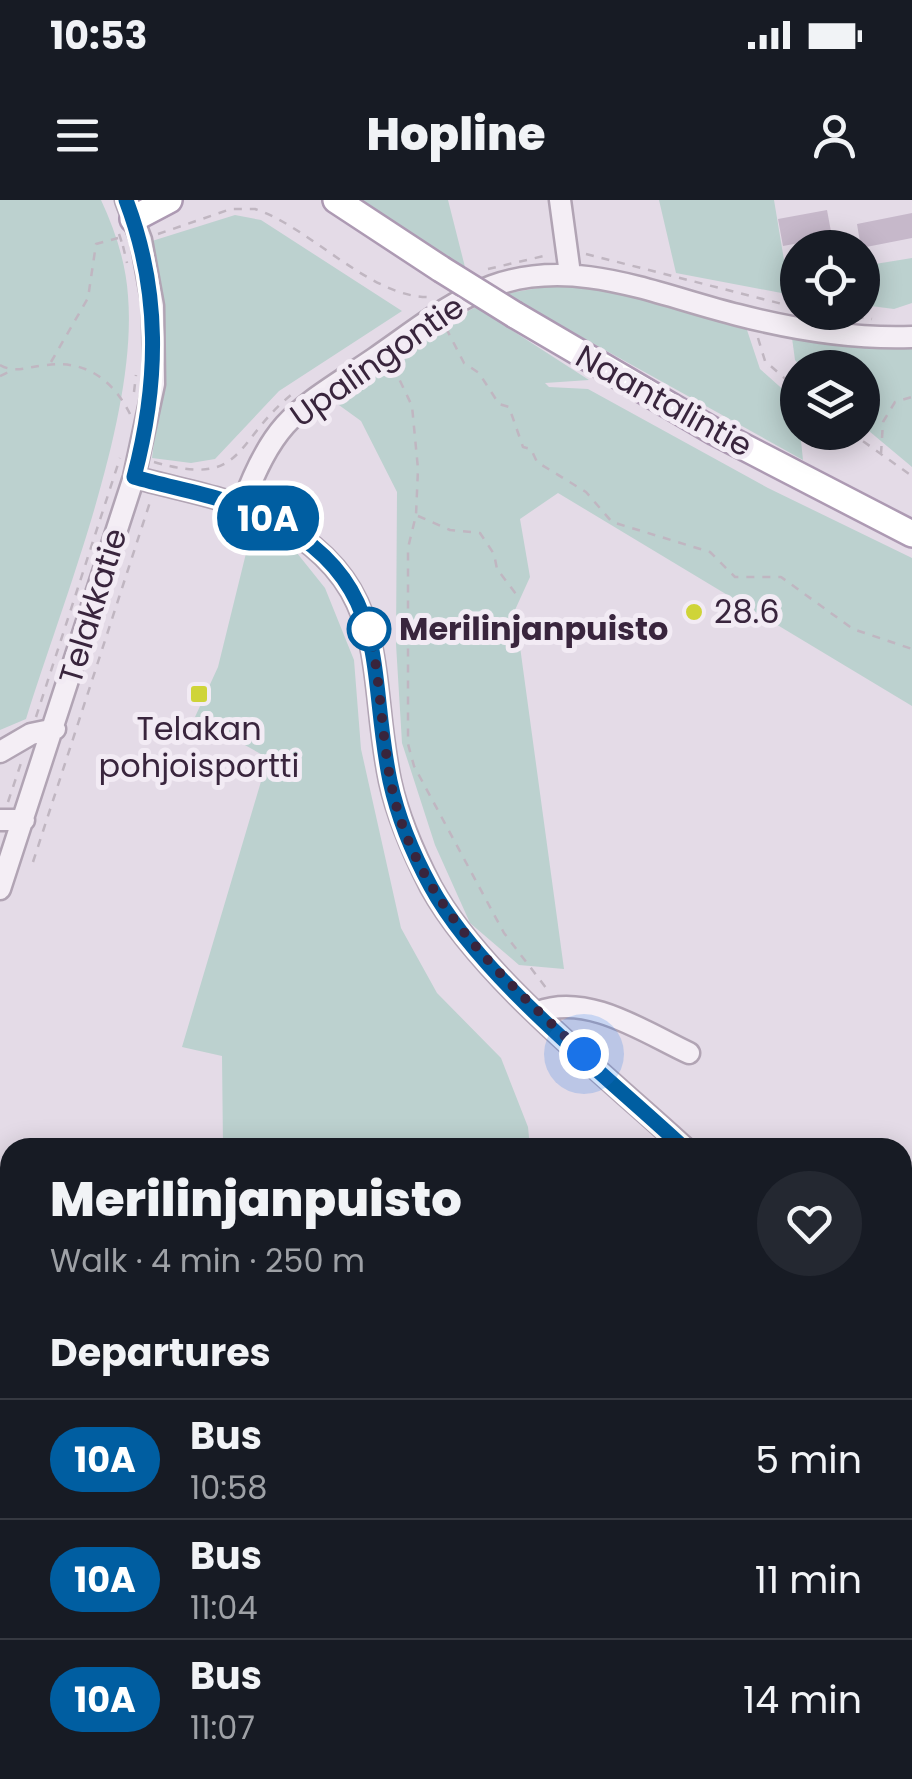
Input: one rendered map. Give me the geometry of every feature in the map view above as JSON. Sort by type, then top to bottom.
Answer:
[{"type":"main road","points":[[126,219],[169,200]]},
{"type":"main road","name":"Naantalintie","points":[[345,205],[441,269],[650,397],[912,534]]},
{"type":"street","points":[[560,200],[570,274]]},
{"type":"street","name":"Telakkatie","points":[[0,889],[9,820],[54,729],[134,477],[154,384],[155,344],[142,240],[126,219]]},
{"type":"street","name":"Upalingontie","points":[[242,506],[259,458],[275,432],[312,401],[443,310],[511,280],[570,274],[609,279],[760,320],[912,337]]},
{"type":"street","points":[[134,477],[242,506],[312,546],[360,606],[378,663],[390,781],[409,840],[433,890],[462,932],[538,1012],[674,1138]]},
{"type":"street","points":[[0,752],[31,734],[54,729]]},
{"type":"street","points":[[538,1012],[559,1004],[582,1006],[689,1053]]},
{"type":"path","points":[[50,364],[88,298],[96,244],[126,219]]},
{"type":"path","points":[[122,246],[128,264]]},
{"type":"path","points":[[762,302],[780,305]]},
{"type":"path","points":[[443,310],[446,330],[460,358],[478,372],[500,404],[509,407],[523,447],[531,449],[537,462],[586,492],[612,522],[710,552],[735,577],[782,577],[853,629],[912,649]]},
{"type":"path","points":[[757,344],[770,367],[780,375]]},
{"type":"path","points":[[383,353],[412,406],[418,469],[416,515],[408,548],[408,744],[414,766],[504,932],[559,1004]]},
{"type":"path","points":[[0,376],[50,364],[83,366],[117,388],[131,415]]},
{"type":"path","points":[[0,365],[11,371]]},
{"type":"path","points":[[129,426],[136,367]]},
{"type":"path","points":[[881,455],[883,422],[895,402],[912,397]]},
{"type":"path","points":[[874,450],[912,476]]},
{"type":"path","points":[[9,820],[31,734],[122,453]]},
{"type":"path","points":[[33,862],[156,483]]},
{"type":"path","points":[[416,515],[450,530],[480,534],[494,554],[497,570],[516,594]]},
{"type":"shaded area","points":[[0,200],[101,200],[125,271],[128,344],[110,452],[59,620],[26,719],[0,730]]},
{"type":"shaded area","points":[[362,200],[448,200],[466,271]]},
{"type":"shaded area","points":[[659,200],[774,200],[780,236],[780,293],[676,273]]},
{"type":"shaded area","points":[[235,215],[261,220],[402,311],[279,391],[215,459],[191,463],[152,458],[166,345],[152,241]]},
{"type":"shaded area","points":[[912,258],[912,303],[894,309],[880,307],[880,263]]},
{"type":"shaded area","points":[[567,283],[618,290],[746,327],[760,369],[780,387],[780,447],[504,294]]},
{"type":"shaded area","points":[[476,307],[589,380],[545,383],[549,387],[588,389],[768,488],[912,558],[912,706],[558,493],[520,519],[530,577],[515,610],[564,969],[519,965],[470,923],[435,845],[402,743],[396,644],[397,492],[361,421],[332,400],[418,337]]},
{"type":"shaded area","points":[[792,338],[912,348],[912,467],[880,440],[880,350],[794,350]]},
{"type":"shaded area","points":[[785,450],[802,450],[803,460]]},
{"type":"shaded area","points":[[251,533],[297,553],[325,588],[354,660],[361,749],[401,928],[437,993],[501,1058],[529,1138],[223,1138],[222,1056],[182,1047],[268,758],[195,717],[218,667]]},
{"type":"building","points":[[827,210],[831,230],[780,230],[778,219]]},
{"type":"building","points":[[912,213],[912,238],[880,244],[880,230],[858,230],[857,224]]},
{"type":"bus line","name":"10A","points":[[126,200],[142,240],[155,344],[154,384],[134,477],[242,506],[288,528],[324,557],[360,606],[368,628],[378,663],[390,781],[409,840],[433,890],[478,952],[673,1138]]},
{"type":"place","name":"28.6","points":[[694,612]]},
{"type":"place","name":"Merilinjanpuisto","points":[[369,629]]},
{"type":"place","name":"Telakan pohjoisportti","points":[[199,694]]},
{"type":"route","points":[[369,629],[378,663],[390,781],[409,840],[433,890],[478,952],[584,1054]]}]
